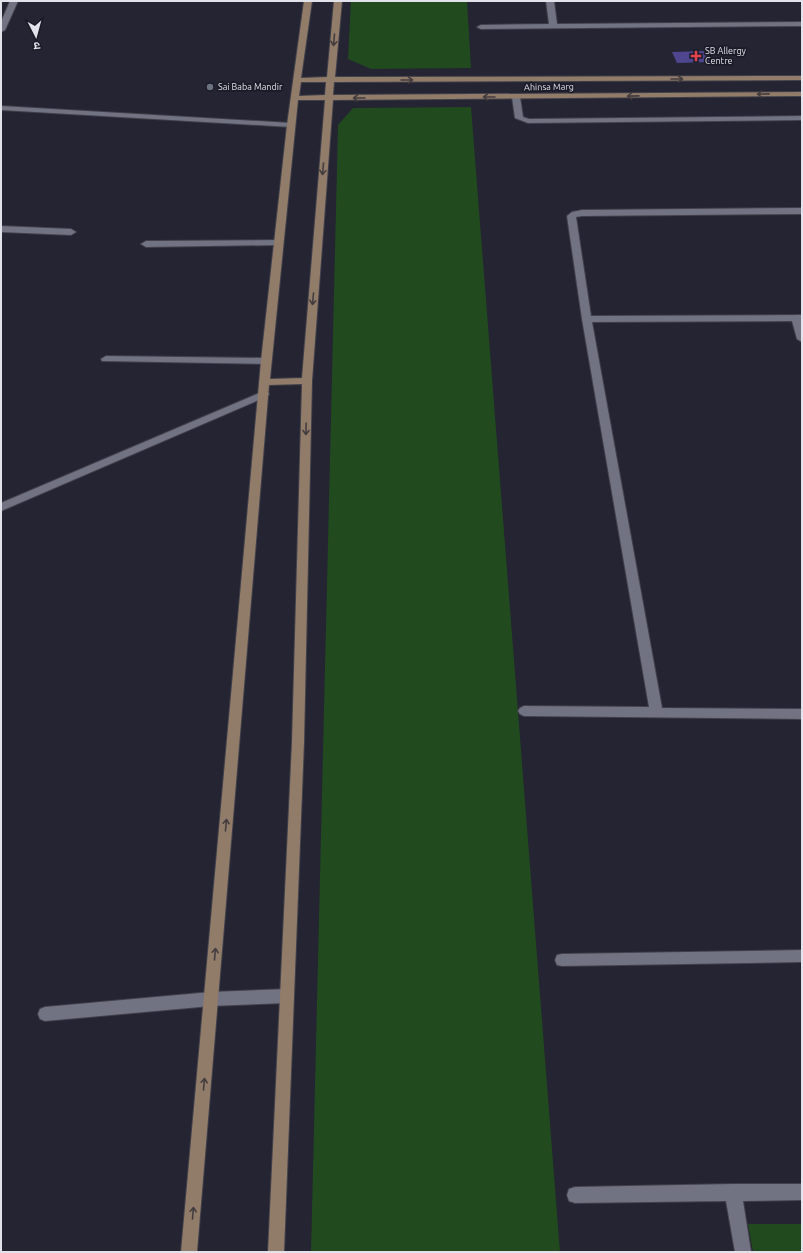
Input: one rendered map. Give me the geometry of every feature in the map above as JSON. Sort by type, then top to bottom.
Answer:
[{"type":"street","points":[[1,30],[14,1]]},
{"type":"street","points":[[190,1252],[266,361],[291,125],[308,1]]},
{"type":"street","points":[[276,1252],[298,742],[307,381],[338,1]]},
{"type":"street","points":[[550,1],[553,26]]},
{"type":"street","points":[[481,27],[802,24]]},
{"type":"street","name":"Ahinsa Marg","points":[[298,80],[802,78]]},
{"type":"street","name":"Ahinsa Marg","points":[[295,98],[802,94]]},
{"type":"street","points":[[516,97],[519,118],[528,121],[802,118]]},
{"type":"street","points":[[1,108],[291,125]]},
{"type":"street","points":[[656,712],[587,318],[572,216],[575,214],[802,211]]},
{"type":"street","points":[[1,229],[71,232]]},
{"type":"street","points":[[146,244],[278,242]]},
{"type":"street","points":[[587,318],[799,318],[802,339]]},
{"type":"street","points":[[106,359],[266,361]]},
{"type":"street","points":[[265,382],[307,381]]},
{"type":"street","points":[[1,507],[264,394]]},
{"type":"street","points":[[524,711],[802,714]]},
{"type":"street","points":[[562,960],[802,956]]},
{"type":"street","points":[[45,1014],[211,999],[286,996]]},
{"type":"street","points":[[733,1192],[743,1252]]},
{"type":"street","points":[[574,1195],[802,1192]]},
{"type":"green space","points":[[351,1],[467,1],[471,68],[371,69],[348,59]]},
{"type":"green space","points":[[471,107],[560,1252],[311,1252],[338,125],[353,108]]},
{"type":"green space","points":[[748,1224],[802,1224],[802,1252],[753,1252]]},
{"type":"building","points":[[705,51],[710,62],[677,63],[672,52]]},
{"type":"place","name":"SB Allergy Centre","points":[[696,56]]},
{"type":"place","name":"Sai Baba Mandir","points":[[210,87]]}]
